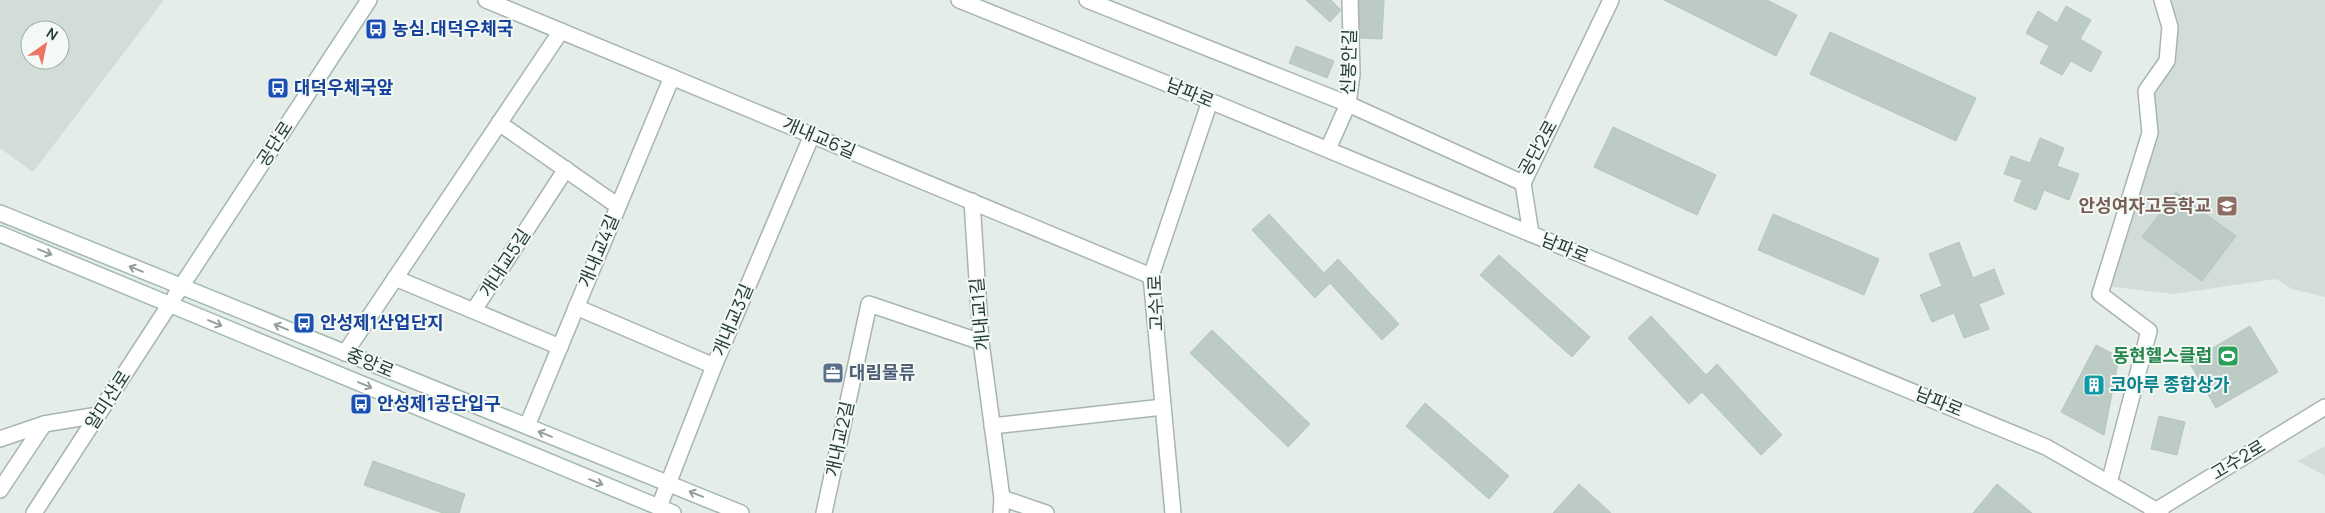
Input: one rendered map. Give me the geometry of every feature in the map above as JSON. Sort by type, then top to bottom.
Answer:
[{"type":"street","name":"공단로","points":[[181,287],[369,0]]},
{"type":"street","name":"개내교6길","points":[[486,0],[1151,276]]},
{"type":"street","name":"남파로","points":[[959,0],[1210,100],[2046,447],[2156,512]]},
{"type":"street","name":"공단2로","points":[[1087,0],[1348,104],[1523,182],[1612,0]]},
{"type":"street","name":"신봉안길","points":[[1328,149],[1348,104],[1352,74],[1350,0]]},
{"type":"street","points":[[2109,483],[2149,331],[2100,294],[2150,133],[2146,91],[2167,61],[2170,27],[2162,0]]},
{"type":"street","points":[[345,353],[561,31]]},
{"type":"street","name":"개내교4길","points":[[527,426],[672,77]]},
{"type":"street","name":"고수1로","points":[[1173,513],[1151,276],[1210,100]]},
{"type":"street","points":[[499,123],[618,206]]},
{"type":"street","name":"개내교3길","points":[[666,510],[669,483],[714,366],[812,135]]},
{"type":"street","name":"개내교5길","points":[[395,278],[474,310],[566,169]]},
{"type":"street","points":[[1523,182],[1531,234]]},
{"type":"street","name":"개내교1길","points":[[972,201],[981,342],[1002,498],[1001,513]]},
{"type":"street","name":"중앙로","points":[[0,213],[741,513]]},
{"type":"street","name":"중앙로","points":[[0,234],[666,510]]},
{"type":"street","name":"알미산로","points":[[34,513],[181,287]]},
{"type":"street","name":"개내교2길","points":[[824,513],[869,304],[981,342]]},
{"type":"street","points":[[576,307],[714,366]]},
{"type":"street","points":[[474,310],[560,347]]},
{"type":"street","points":[[992,426],[1163,407]]},
{"type":"street","name":"고수2로","points":[[2156,512],[2325,407]]},
{"type":"street","points":[[0,439],[44,424],[98,415]]},
{"type":"street","points":[[0,490],[44,424]]},
{"type":"street","points":[[1002,498],[1046,513]]},
{"type":"shaded area","points":[[0,0],[164,0],[33,172],[0,148]]},
{"type":"shaded area","name":"안성여자고등학교","points":[[2166,0],[2325,0],[2325,297],[2292,289],[2276,279],[2173,294],[2106,286],[2151,101],[2176,62],[2178,26]]},
{"type":"shaded area","points":[[2325,446],[2325,476],[2298,461]]},
{"type":"building","points":[[1306,0],[1331,0],[1341,10],[1330,22]]},
{"type":"building","points":[[1359,0],[1384,0],[1382,39],[1360,38]]},
{"type":"building","points":[[1664,0],[1767,0],[1797,15],[1776,56]]},
{"type":"building","points":[[2066,6],[2091,20],[2080,39],[2102,52],[2091,72],[2071,61],[2062,75],[2040,63],[2049,46],[2026,33],[2038,11],[2057,23]]},
{"type":"building","points":[[1830,32],[1976,98],[1956,141],[1810,74]]},
{"type":"building","points":[[1296,46],[1334,61],[1327,78],[1289,63]]},
{"type":"building","points":[[1613,127],[1716,175],[1697,215],[1594,167]]},
{"type":"building","points":[[2040,138],[2064,148],[2057,166],[2079,174],[2069,200],[2044,190],[2036,210],[2014,201],[2022,180],[2004,174],[2011,156],[2030,163]]},
{"type":"building","points":[[2176,192],[2236,236],[2202,281],[2142,237]]},
{"type":"building","points":[[1269,214],[1324,273],[1338,259],[1399,324],[1382,340],[1330,283],[1315,298],[1252,230]]},
{"type":"building","points":[[1773,214],[1879,259],[1864,295],[1758,250]]},
{"type":"building","points":[[1959,242],[1973,278],[1994,269],[2004,294],[1979,304],[1989,329],[1964,338],[1954,313],[1932,322],[1920,295],[1942,286],[1929,254]]},
{"type":"building","points":[[1499,255],[1590,337],[1572,357],[1480,275]]},
{"type":"building","points":[[1651,316],[1706,375],[1717,364],[1782,435],[1761,455],[1702,392],[1689,404],[1628,338]]},
{"type":"building","points":[[2250,326],[2278,372],[2216,408],[2189,362]]},
{"type":"building","points":[[1212,330],[1310,424],[1288,447],[1190,353]]},
{"type":"building","name":"코아루 종합상가","points":[[2096,345],[2119,357],[2104,435],[2061,412]]},
{"type":"building","points":[[1425,403],[1509,476],[1489,499],[1406,426]]},
{"type":"building","points":[[2159,416],[2185,422],[2177,455],[2151,449]]},
{"type":"building","points":[[373,461],[465,494],[459,513],[443,513],[364,485]]},
{"type":"building","points":[[1579,484],[1611,513],[1553,513]]},
{"type":"building","points":[[1997,484],[2032,513],[1973,513]]},
{"type":"place","name":"농심.대덕우체국","points":[[376,29]]},
{"type":"place","name":"대덕우체국앞","points":[[278,88]]},
{"type":"place","name":"안성여자고등학교","points":[[2227,206]]},
{"type":"place","name":"안성제1산업단지","points":[[304,323]]},
{"type":"place","name":"동현헬스클럽","points":[[2228,356]]},
{"type":"place","name":"대림물류","points":[[833,373]]},
{"type":"place","name":"코아루 종합상가","points":[[2094,385]]},
{"type":"place","name":"안성제1공단입구","points":[[361,404]]}]
